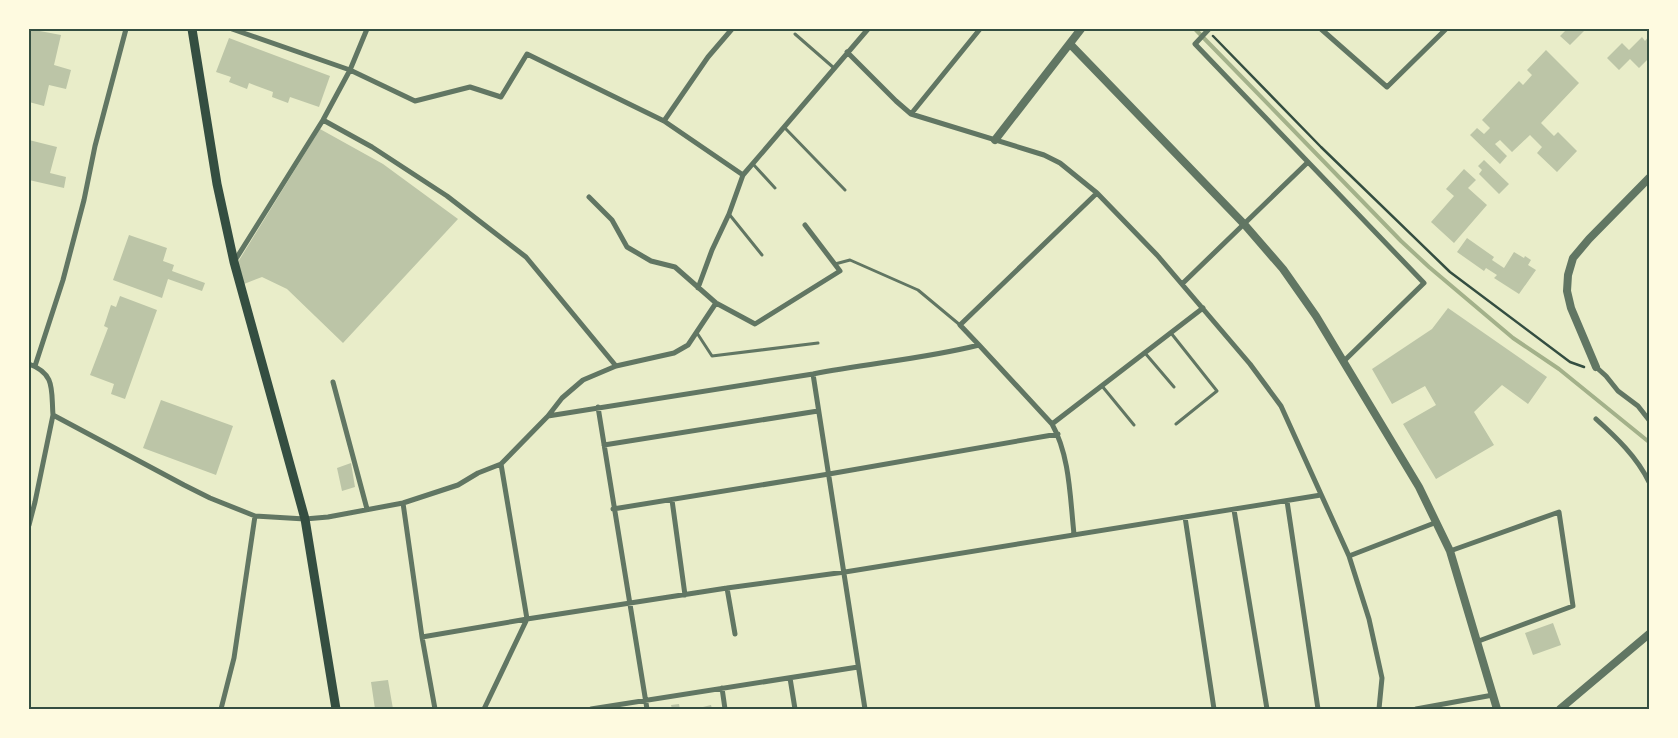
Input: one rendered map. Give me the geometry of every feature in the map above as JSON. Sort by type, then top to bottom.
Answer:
[{"type":"main road","points":[[192,29],[217,184],[234,262],[305,519],[336,709]]},
{"type":"street","points":[[35,366],[63,280],[84,200],[95,146],[126,29]]},
{"type":"street","points":[[232,29],[350,70],[415,100],[470,88],[500,97],[527,54],[664,121],[742,175]]},
{"type":"street","points":[[234,262],[323,120],[350,70],[367,29]]},
{"type":"street","points":[[664,121],[708,57],[732,29]]},
{"type":"street","points":[[698,288],[712,250],[729,214],[742,175],[868,29]]},
{"type":"street","points":[[911,114],[978,29]]},
{"type":"street","points":[[995,140],[1081,29]]},
{"type":"street","points":[[1321,29],[1387,87],[1446,29]]},
{"type":"street","points":[[1208,30],[1196,44],[1307,163],[1424,283],[1344,361]]},
{"type":"street","points":[[1070,44],[1244,224],[1283,269],[1316,316],[1419,488],[1437,522],[1450,551],[1497,709]]},
{"type":"street","points":[[847,52],[911,114],[1044,155],[1060,163],[1096,193],[1157,255],[1250,364],[1281,406],[1349,556],[1369,619],[1382,678],[1379,709]]},
{"type":"street","points":[[323,120],[372,147],[447,196],[526,257],[616,366]]},
{"type":"street","points":[[1182,284],[1307,163]]},
{"type":"street","points":[[1649,178],[1573,258],[1568,275],[1567,292],[1571,308],[1596,367],[1618,390],[1638,406],[1649,420]]},
{"type":"street","points":[[1074,534],[1064,452],[1058,434],[1052,424],[960,325],[1096,193]]},
{"type":"street","points":[[589,197],[612,220],[627,247],[651,261],[675,267],[716,303],[754,324],[840,271],[805,225]]},
{"type":"street","points":[[53,414],[184,486],[255,516],[305,519],[328,517],[403,503],[458,485],[478,473],[501,464],[548,416],[562,398],[583,380],[616,366],[674,353],[688,345],[716,303]]},
{"type":"street","points":[[1052,424],[1203,308]]},
{"type":"street","points":[[548,416],[853,366],[947,353],[979,346]]},
{"type":"street","points":[[29,364],[44,372],[49,378],[53,414],[29,525]]},
{"type":"street","points":[[813,374],[845,572],[864,709]]},
{"type":"street","points":[[333,382],[367,509]]},
{"type":"street","points":[[598,407],[646,709]]},
{"type":"street","points":[[604,445],[818,411]]},
{"type":"street","points":[[1596,418],[1633,457],[1649,482]]},
{"type":"street","points":[[613,509],[1058,434]]},
{"type":"street","points":[[484,709],[527,619],[501,464]]},
{"type":"street","points":[[422,637],[727,588],[845,572],[1321,495]]},
{"type":"street","points":[[672,500],[685,595]]},
{"type":"street","points":[[1287,501],[1318,709]]},
{"type":"street","points":[[403,503],[422,637],[435,709]]},
{"type":"street","points":[[1234,510],[1267,709]]},
{"type":"street","points":[[1450,551],[1559,512],[1573,606],[1476,642]]},
{"type":"street","points":[[221,709],[234,658],[255,516]]},
{"type":"street","points":[[1185,517],[1214,709]]},
{"type":"street","points":[[1349,556],[1437,522]]},
{"type":"street","points":[[727,588],[735,634]]},
{"type":"street","points":[[1560,709],[1649,634]]},
{"type":"street","points":[[591,709],[858,667]]},
{"type":"street","points":[[790,678],[795,709]]},
{"type":"street","points":[[722,688],[725,709]]},
{"type":"street","points":[[1416,709],[1493,695]]},
{"type":"lane","points":[[795,34],[834,68]]},
{"type":"lane","points":[[784,126],[845,190]]},
{"type":"lane","points":[[752,164],[775,188]]},
{"type":"lane","points":[[729,214],[762,254]]},
{"type":"lane","points":[[835,264],[850,260],[918,290],[960,325]]},
{"type":"lane","points":[[1171,332],[1217,391],[1176,424]]},
{"type":"lane","points":[[696,333],[712,356],[818,343]]},
{"type":"lane","points":[[1145,353],[1174,387]]},
{"type":"lane","points":[[1102,386],[1134,425]]},
{"type":"path","points":[[1208,30],[1321,147],[1450,272],[1570,362],[1581,366],[1596,367]]},
{"type":"building","points":[[29,29],[61,35],[54,65],[71,70],[66,89],[49,85],[44,106],[29,102]]},
{"type":"building","points":[[1567,29],[1586,29],[1570,45],[1560,36]]},
{"type":"building","points":[[1649,36],[1649,60],[1639,68],[1630,59],[1619,70],[1607,58],[1622,43],[1629,50],[1642,37],[1645,41]]},
{"type":"building","points":[[229,38],[330,76],[319,107],[290,97],[288,103],[272,97],[273,92],[249,83],[247,89],[229,82],[231,77],[216,72]]},
{"type":"building","points":[[1546,50],[1579,83],[1541,123],[1554,136],[1558,132],[1577,151],[1557,172],[1537,153],[1542,147],[1530,135],[1512,152],[1500,140],[1495,144],[1507,156],[1500,164],[1470,135],[1477,128],[1484,134],[1490,128],[1482,120],[1519,81],[1523,85],[1532,75],[1527,70]]},
{"type":"building","points":[[320,129],[383,164],[458,219],[343,343],[287,289],[262,277],[244,284],[238,262]]},
{"type":"building","points":[[29,140],[57,147],[50,173],[66,177],[64,188],[29,180]]},
{"type":"building","points":[[1484,160],[1509,184],[1499,194],[1479,174],[1482,170],[1478,166]]},
{"type":"building","points":[[1464,169],[1476,180],[1468,188],[1487,205],[1454,243],[1431,222],[1454,196],[1446,189]]},
{"type":"building","points":[[129,235],[167,248],[163,261],[174,265],[172,271],[205,283],[202,291],[168,279],[162,298],[113,280]]},
{"type":"building","points":[[1467,238],[1494,257],[1492,260],[1504,268],[1514,252],[1531,260],[1528,265],[1536,270],[1519,294],[1494,278],[1497,275],[1486,268],[1484,271],[1457,252]]},
{"type":"building","points":[[120,296],[157,310],[125,399],[111,394],[114,384],[90,375],[108,328],[104,326],[111,305],[116,307]]},
{"type":"building","points":[[1448,308],[1547,377],[1528,404],[1502,385],[1474,412],[1494,445],[1436,479],[1403,424],[1436,405],[1425,386],[1392,404],[1372,369],[1432,329]]},
{"type":"building","points":[[161,400],[233,426],[216,475],[143,448]]},
{"type":"building","points":[[351,463],[355,487],[342,491],[337,468]]},
{"type":"building","points":[[1553,623],[1561,645],[1533,655],[1525,633]]},
{"type":"building","points":[[388,680],[393,709],[375,709],[371,682]]},
{"type":"building","points":[[679,704],[680,709],[672,709],[671,705]]},
{"type":"building","points":[[711,705],[712,709],[703,709],[703,707]]},
{"type":"waterway","points":[[1195,29],[1401,241],[1429,267],[1513,338],[1559,369],[1649,442]]}]
